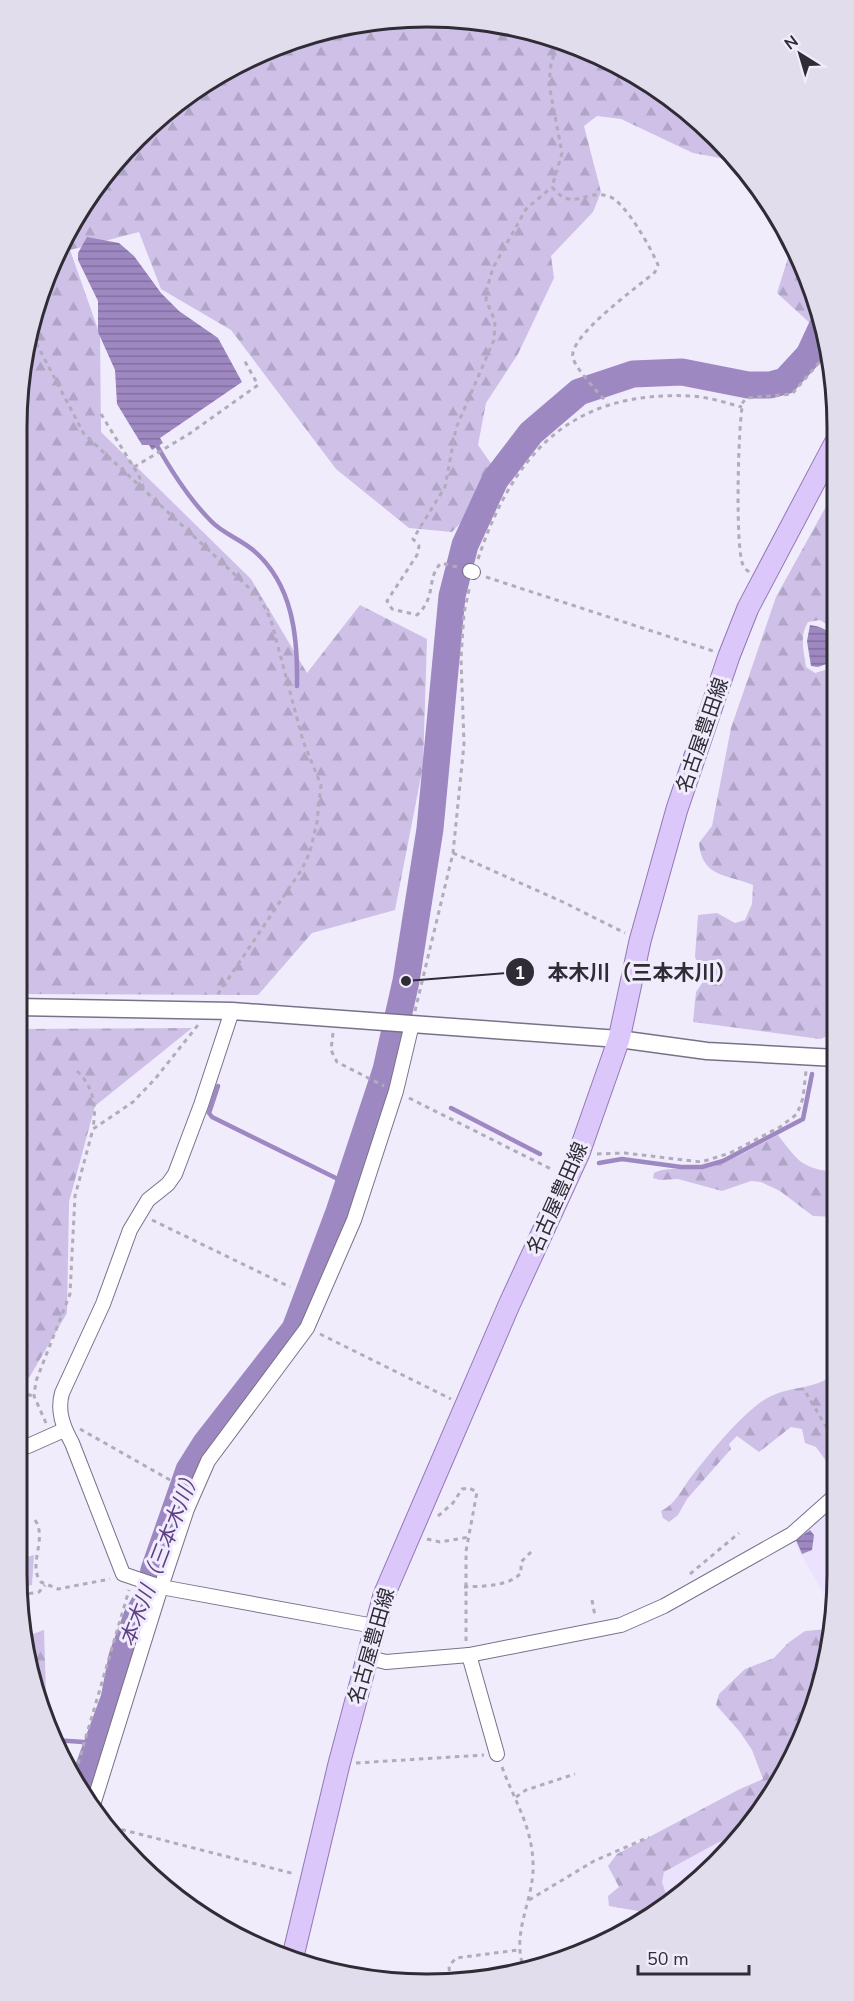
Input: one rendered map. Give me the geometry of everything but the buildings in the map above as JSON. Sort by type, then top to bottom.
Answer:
[{"type":"main road","name":"名古屋豊田線","points":[[294,1952],[374,1626],[387,1587],[465,1406],[581,1149],[619,1039],[640,941],[677,809],[729,656],[760,584],[827,457]]},
{"type":"street","points":[[27,1007],[232,1011],[619,1039],[707,1051],[827,1057]]},
{"type":"street","points":[[232,1011],[175,1174],[168,1184],[148,1200],[130,1230],[81,1355],[62,1393],[59,1404],[59,1432],[72,1443],[129,1577],[161,1587],[374,1626]]},
{"type":"street","points":[[95,1798],[187,1509],[208,1461],[307,1328],[354,1220],[394,1090],[411,1024]]},
{"type":"street","points":[[27,1446],[59,1432]]},
{"type":"street","points":[[366,1658],[386,1662],[468,1655],[621,1625],[644,1617],[792,1534],[827,1503]]},
{"type":"street","points":[[468,1655],[497,1754]]},
{"type":"path","points":[[446,564],[441,563],[436,568],[427,606],[417,615],[392,609],[387,601],[419,546],[413,539],[445,487],[456,428],[494,340],[495,321],[486,300],[493,268],[526,209],[552,187],[562,153],[549,75],[556,48]]},
{"type":"path","points":[[552,187],[559,195],[569,200],[603,195],[614,199],[635,225],[658,265],[655,272],[583,334],[573,351],[575,362],[607,403]]},
{"type":"path","points":[[36,343],[84,434],[243,582],[267,610],[303,741],[321,785],[315,832],[310,852],[302,869],[208,1010],[155,1079],[120,1113],[93,1129]]},
{"type":"path","points":[[134,467],[189,434],[258,385],[243,358]]},
{"type":"path","points":[[760,584],[743,566],[741,554],[738,513],[742,406],[747,398],[792,394],[821,360]]},
{"type":"path","points":[[411,1024],[453,853],[464,744],[461,658],[464,614],[471,572],[500,503],[516,475],[540,447],[570,424],[607,403],[650,396],[695,396],[742,406]]},
{"type":"path","points":[[101,414],[134,467],[144,491]]},
{"type":"path","points":[[471,572],[729,656]]},
{"type":"path","points":[[453,853],[563,902],[640,941]]},
{"type":"path","points":[[335,1018],[331,1050],[333,1057],[370,1080],[568,1178]]},
{"type":"path","points":[[581,1149],[595,1154],[626,1153],[684,1162],[701,1162],[730,1153],[780,1127],[797,1114],[803,1098],[808,1056]]},
{"type":"path","points":[[77,1071],[92,1093],[96,1112],[75,1196],[70,1294],[39,1370],[34,1396],[43,1419],[59,1432],[74,1426],[170,1480]]},
{"type":"path","points":[[139,1214],[290,1287]]},
{"type":"path","points":[[307,1328],[465,1406]]},
{"type":"path","points":[[27,1391],[29,1395],[34,1396]]},
{"type":"path","points":[[806,1393],[827,1428]]},
{"type":"path","points":[[413,1525],[441,1515],[462,1489],[469,1488],[477,1492],[469,1537],[464,1587],[468,1655]]},
{"type":"path","points":[[35,1520],[41,1534],[36,1572],[38,1578],[46,1585],[58,1589],[129,1577],[77,1767]]},
{"type":"path","points":[[413,1525],[440,1542],[469,1537]]},
{"type":"path","points":[[688,1576],[739,1533]]},
{"type":"path","points":[[464,1587],[497,1585],[518,1576],[521,1573],[521,1562],[531,1552]]},
{"type":"path","points":[[28,1593],[39,1592],[46,1585]]},
{"type":"path","points":[[339,1764],[497,1754],[525,1818],[533,1861],[533,1876],[520,1930],[518,1950],[522,1962]]},
{"type":"path","points":[[516,1797],[526,1790],[575,1774]]},
{"type":"path","points":[[119,1829],[311,1879]]},
{"type":"path","points":[[528,1900],[594,1861],[649,1837]]},
{"type":"path","points":[[450,1973],[449,1966],[456,1958],[518,1950]]},
{"type":"shaded area","points":[[87,237],[119,243],[134,256],[161,293],[179,311],[218,338],[242,382],[160,438],[163,443],[152,450],[149,445],[142,445],[117,404],[115,370],[98,332],[98,301],[78,260],[78,253]]},
{"type":"shaded area","points":[[810,625],[827,631],[827,664],[818,667],[811,666],[807,641]]},
{"type":"shaded area","points":[[827,1510],[826,1598],[793,1540]]},
{"type":"shaded area","points":[[810,1530],[814,1535],[812,1550],[802,1554],[796,1540]]},
{"type":"shaded area","points":[[727,1839],[691,1875],[666,1895],[662,1882],[664,1872]]},
{"type":"green space","points":[[401,28],[479,30],[556,48],[604,68],[649,94],[691,126],[724,159],[693,153],[621,119],[597,116],[584,126],[601,192],[593,212],[551,256],[554,278],[518,354],[486,403],[478,445],[494,468],[469,514],[452,532],[409,528],[336,469],[231,330],[161,289],[139,232],[70,250],[100,335],[101,432],[251,579],[307,673],[360,605],[427,639],[423,766],[395,910],[312,933],[258,995],[27,994],[27,427],[30,375],[48,298],[68,250],[81,227],[94,205],[126,163],[163,126],[183,110],[205,94],[250,68],[298,48],[323,41],[375,30]]},
{"type":"green space","points":[[789,256],[806,298],[814,327],[777,293]]},
{"type":"green space","points":[[827,505],[827,625],[820,620],[808,622],[805,627],[803,644],[806,667],[815,673],[827,669],[827,1036],[820,1039],[693,1022],[696,992],[705,979],[695,957],[698,915],[717,913],[735,923],[745,920],[752,904],[753,885],[711,869],[705,863],[699,843],[712,826],[731,728],[776,597]]},
{"type":"green space","points":[[192,1028],[95,1106],[69,1202],[67,1313],[29,1378],[27,1375],[27,1029]]},
{"type":"green space","points":[[778,1135],[802,1162],[815,1169],[827,1171],[827,1217],[813,1216],[780,1191],[761,1182],[751,1181],[722,1191],[678,1179],[653,1178],[654,1173],[661,1170],[707,1168],[739,1156]]},
{"type":"green space","points":[[827,1379],[827,1462],[816,1447],[805,1443],[802,1429],[791,1427],[759,1452],[737,1436],[729,1444],[731,1449],[687,1499],[678,1515],[669,1522],[663,1518],[661,1511],[674,1501],[722,1439],[757,1405],[778,1393]]},
{"type":"green space","points":[[34,1555],[32,1585],[27,1586],[27,1574],[27,1557]]},
{"type":"green space","points":[[823,1629],[813,1678],[797,1727],[760,1796],[727,1839],[664,1872],[662,1882],[666,1895],[639,1913],[609,1906],[608,1896],[619,1887],[608,1866],[617,1854],[763,1779],[752,1750],[740,1732],[716,1705],[719,1694],[745,1669],[774,1658],[788,1643],[805,1631]]},
{"type":"green space","points":[[44,1630],[46,1696],[41,1678],[32,1634]]},
{"type":"waterway","name":"本木川（三本木川）","points":[[84,1780],[114,1699],[122,1657],[137,1616],[148,1597],[154,1570],[189,1470],[206,1443],[295,1329],[339,1212],[386,1070],[406,981],[430,829],[452,596],[465,545],[495,480],[531,433],[579,392],[633,374],[682,372],[748,385],[770,385],[785,381],[809,355],[817,339]]},
{"type":"waterway","points":[[155,442],[180,483],[203,512],[220,529],[253,550],[277,579],[285,595],[294,630],[297,686]]},
{"type":"waterway","points":[[599,1163],[622,1159],[681,1167],[702,1167],[723,1161],[803,1119],[812,1074]]},
{"type":"waterway","points":[[218,1086],[209,1113],[212,1117],[348,1184]]},
{"type":"waterway","points":[[451,1108],[540,1154]]},
{"type":"waterway","points":[[63,1741],[98,1743]]},
{"type":"place","name":"本木川（三本木川）","points":[[406,981]]}]
